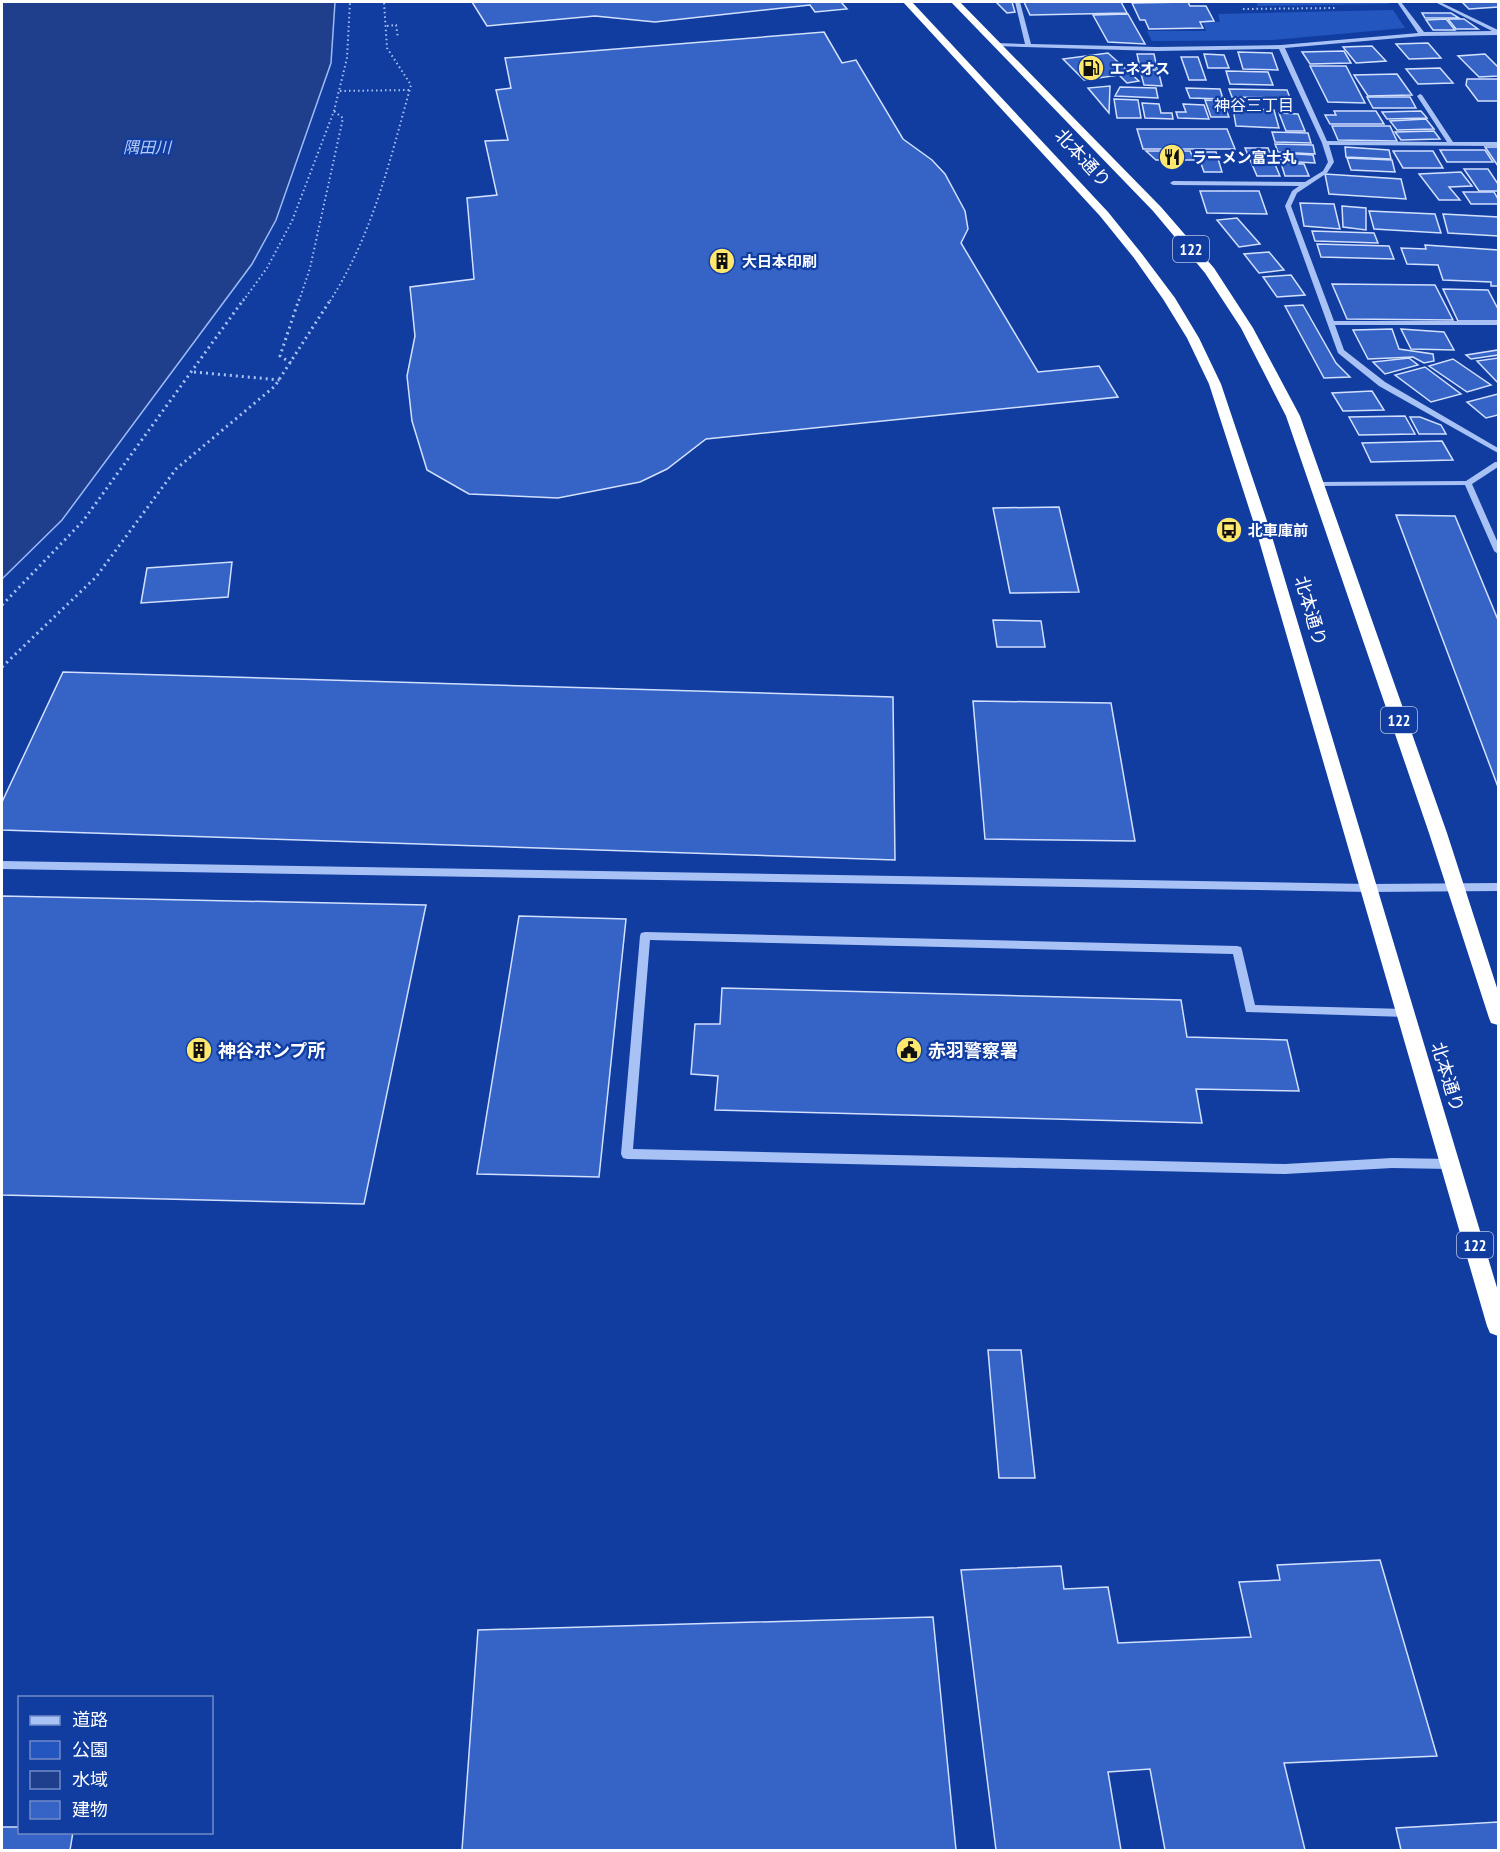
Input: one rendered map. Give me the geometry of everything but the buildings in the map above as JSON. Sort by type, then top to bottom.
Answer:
[{"type":"highway","name":"北本通り","points":[[907,2],[1104,214],[1169,298],[1193,338],[1215,384],[1263,530],[1498,1326]]},
{"type":"highway","name":"北本通り","points":[[955,2],[1156,209],[1210,271],[1247,328],[1293,416],[1498,1018]]},
{"type":"street","points":[[1017,2],[1028,45]]},
{"type":"street","points":[[1437,2],[1498,32]]},
{"type":"street","points":[[1401,4],[1422,34]]},
{"type":"street","points":[[997,45],[1156,49],[1281,47],[1422,34],[1498,32]]},
{"type":"street","points":[[1281,47],[1326,143],[1331,162],[1325,171],[1294,192],[1288,206],[1341,351],[1382,384],[1498,451]]},
{"type":"street","points":[[1420,96],[1452,145]]},
{"type":"street","points":[[1326,143],[1498,144]]},
{"type":"street","points":[[1173,183],[1305,184]]},
{"type":"street","points":[[1331,323],[1498,323]]},
{"type":"street","points":[[1317,484],[1468,483],[1498,464]]},
{"type":"street","points":[[1468,483],[1498,551]]},
{"type":"street","points":[[2,865],[1369,888],[1498,887]]},
{"type":"street","points":[[1406,1012],[1251,1010],[1237,950],[645,936],[627,1154],[1285,1169],[1392,1163],[1451,1164]]},
{"type":"path","points":[[2,605],[83,521],[267,268],[292,222],[334,111],[346,58],[350,2]]},
{"type":"path","points":[[2,667],[96,577],[176,469],[275,386],[346,276],[379,201],[411,84],[387,48],[384,2]]},
{"type":"path","points":[[1243,9],[1401,4]]},
{"type":"path","points":[[387,26],[396,26],[398,38]]},
{"type":"path","points":[[340,91],[410,90]]},
{"type":"path","points":[[291,363],[280,356],[310,268],[343,118],[334,111]]},
{"type":"path","points":[[193,372],[280,380]]},
{"type":"green space","points":[[1256,2],[1387,2],[1389,4],[1258,6]]},
{"type":"green space","points":[[1393,10],[1405,28],[1273,40],[1152,41],[1147,31],[1206,31],[1203,22],[1220,22],[1218,14]]},
{"type":"water","name":"隅田川","points":[[2,2],[335,2],[331,63],[276,220],[252,264],[62,520],[2,579]]},
{"type":"place","name":"エネオス","points":[[1091,68]]},
{"type":"place","name":"ラーメン富士丸","points":[[1172,157]]},
{"type":"place","name":"大日本印刷","points":[[722,261]]},
{"type":"place","name":"北車庫前","points":[[1229,530]]},
{"type":"place","name":"神谷ポンプ所","points":[[199,1050]]},
{"type":"place","name":"赤羽警察署","points":[[909,1050]]},
{"type":"district","name":"神谷三丁目","points":[[1254,105]]}]
